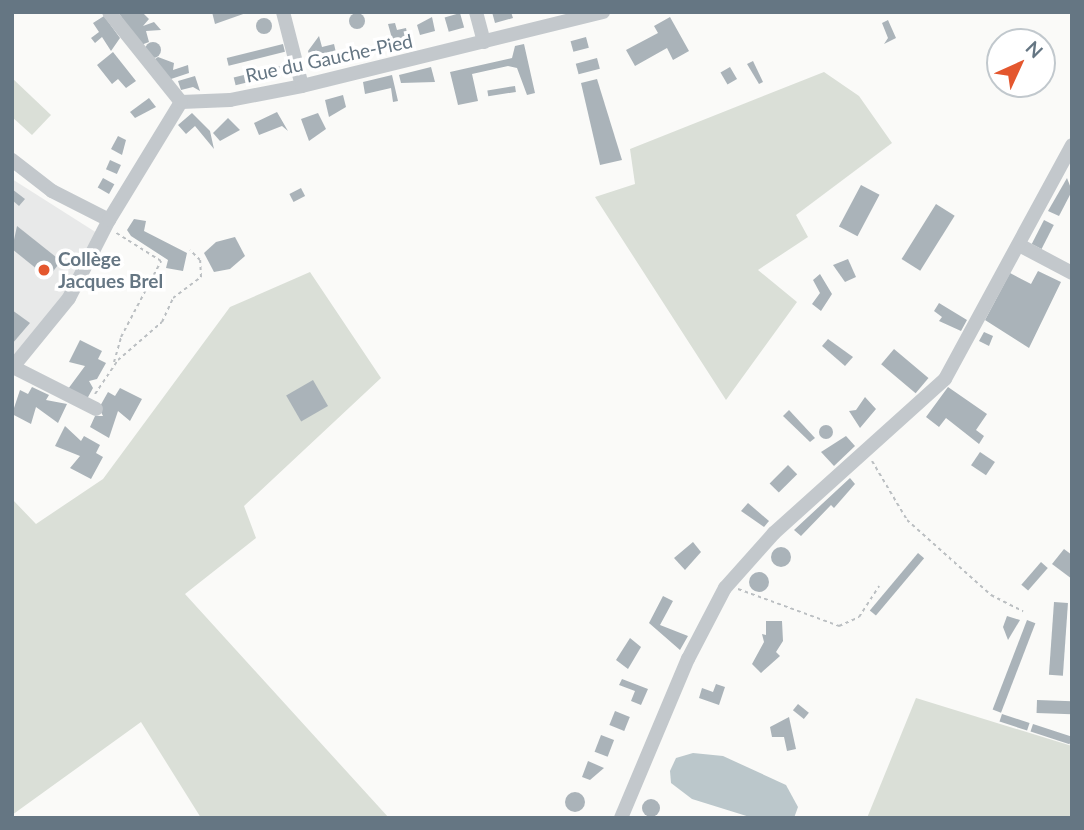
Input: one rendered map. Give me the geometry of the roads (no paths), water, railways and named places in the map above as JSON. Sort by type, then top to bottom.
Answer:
[{"type":"street","points":[[92,407],[13,368],[69,298],[108,224],[181,102],[109,12]]},
{"type":"street","points":[[283,12],[302,86]]},
{"type":"street","points":[[475,12],[484,42]]},
{"type":"street","name":"Rue du Gauche-Pied","points":[[181,102],[230,100],[302,86],[603,12]]},
{"type":"street","points":[[621,818],[688,659],[728,585],[774,533],[945,379],[1067,167],[1072,145]]},
{"type":"street","points":[[12,160],[52,191],[108,224]]},
{"type":"street","points":[[1021,246],[1072,273]]},
{"type":"place","name":"Collège Jacques Brel","points":[[44,270]]}]
